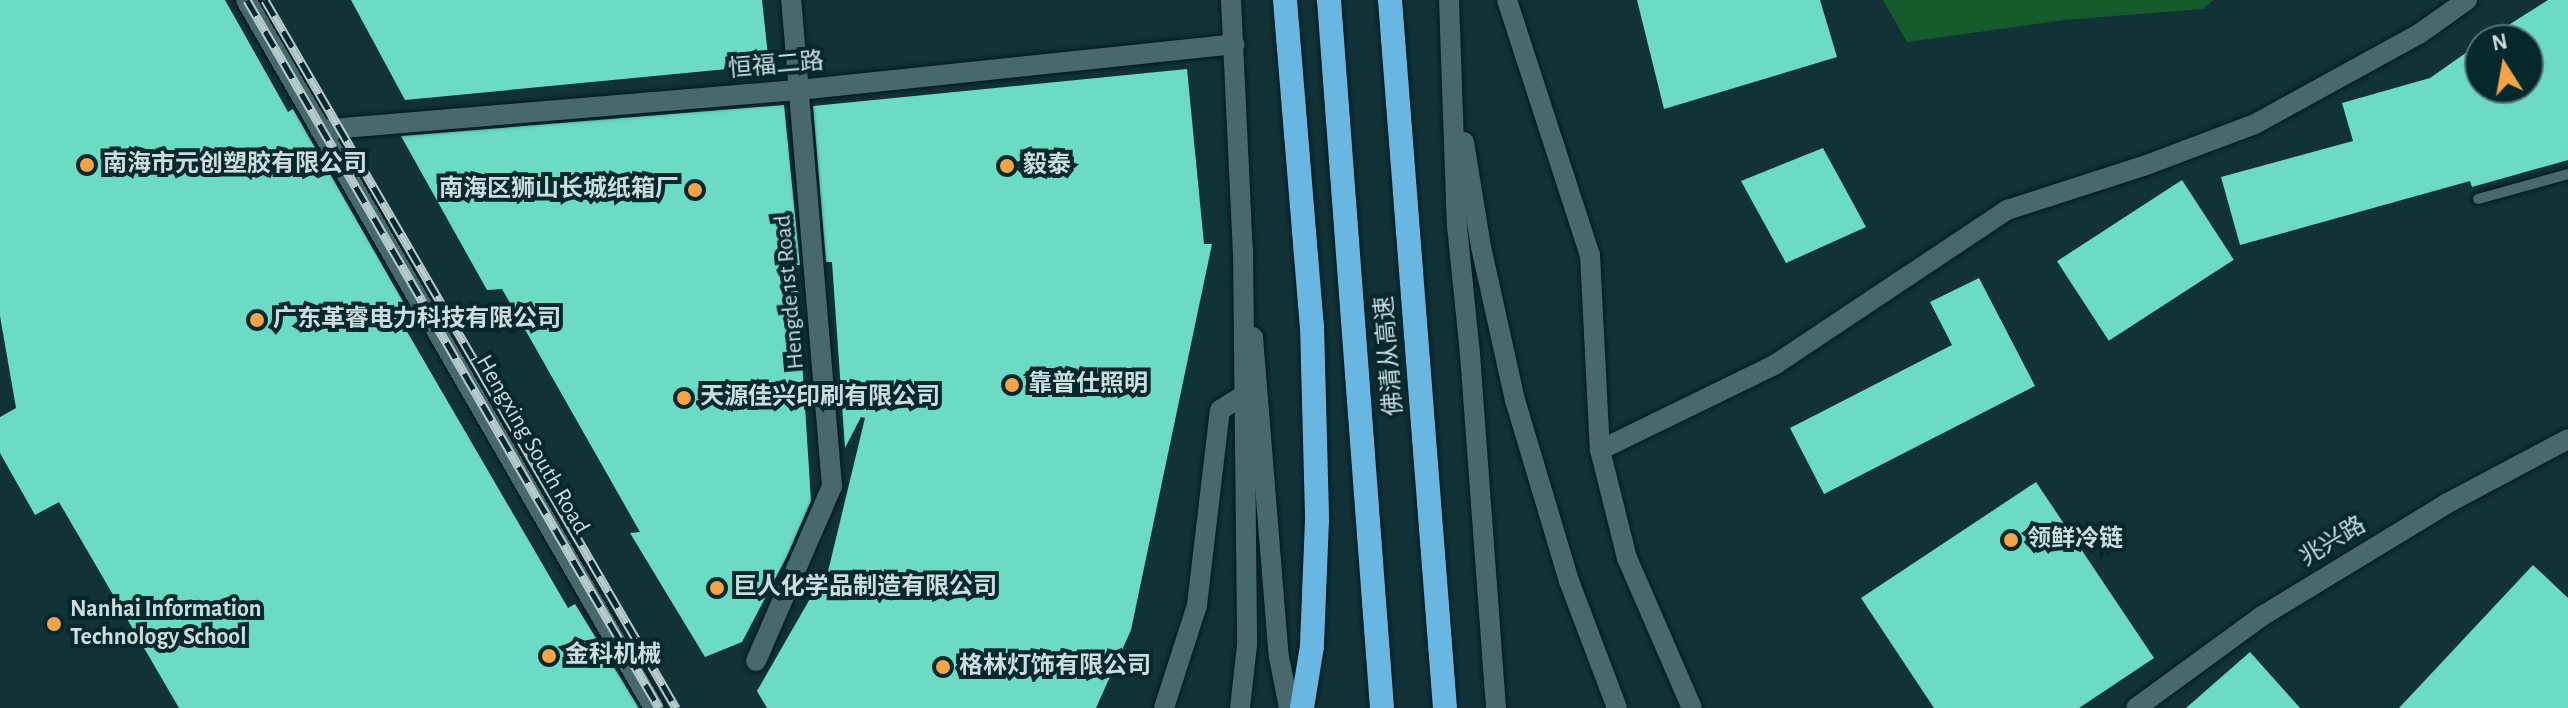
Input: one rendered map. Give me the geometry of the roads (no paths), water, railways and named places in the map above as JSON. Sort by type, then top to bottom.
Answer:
[{"type":"highway","points":[[1285,0],[1312,325],[1316,475],[1312,646],[1302,708]]},
{"type":"highway","name":"佛清从高速","points":[[1329,0],[1382,708]]},
{"type":"highway","name":"佛清从高速","points":[[1390,0],[1445,708]]},
{"type":"street","name":"Hengxing South Road","points":[[246,0],[654,708]]},
{"type":"street","name":"Hengde 1st Road","points":[[756,661],[832,486],[791,0]]},
{"type":"street","points":[[1231,0],[1243,250],[1241,397],[1247,645],[1240,708]]},
{"type":"street","points":[[1449,0],[1457,226],[1470,354],[1496,708]]},
{"type":"street","points":[[1507,0],[1590,255],[1600,450],[1627,558],[1692,708]]},
{"type":"street","points":[[1600,450],[1776,364],[2007,210],[2149,164],[2255,124],[2419,34],[2467,0]]},
{"type":"street","name":"恒福二路","points":[[320,130],[799,90],[1235,44]]},
{"type":"street","points":[[1450,49],[1496,320],[1536,472],[1587,628],[1617,708]]},
{"type":"street","points":[[1243,250],[1260,398],[1279,657],[1289,708]]},
{"type":"street","points":[[1164,708],[1197,605],[1220,410],[1241,397]]},
{"type":"street","name":"兆兴路","points":[[2136,708],[2262,616],[2446,504],[2568,439]]},
{"type":"street","points":[[1587,628],[1630,708]]},
{"type":"lane","points":[[2478,199],[2568,174]]},
{"type":"railway","points":[[247,0],[659,708]]},
{"type":"railway","points":[[265,0],[676,708]]},
{"type":"place","name":"南海市元创塑胶有限公司","points":[[87,165]]},
{"type":"place","name":"毅泰","points":[[1007,166]]},
{"type":"place","name":"南海区狮山长城纸箱厂","points":[[695,190]]},
{"type":"place","name":"广东革睿电力科技有限公司","points":[[257,320]]},
{"type":"place","name":"靠普仕照明","points":[[1012,385]]},
{"type":"place","name":"天源佳兴印刷有限公司","points":[[684,398]]},
{"type":"place","name":"领鲜冷链","points":[[2011,540]]},
{"type":"place","name":"巨人化学品制造有限公司","points":[[717,588]]},
{"type":"place","name":"Nanhai Information Technology School","points":[[54,624]]},
{"type":"place","name":"金科机械","points":[[549,656]]},
{"type":"place","name":"格林灯饰有限公司","points":[[943,667]]}]
